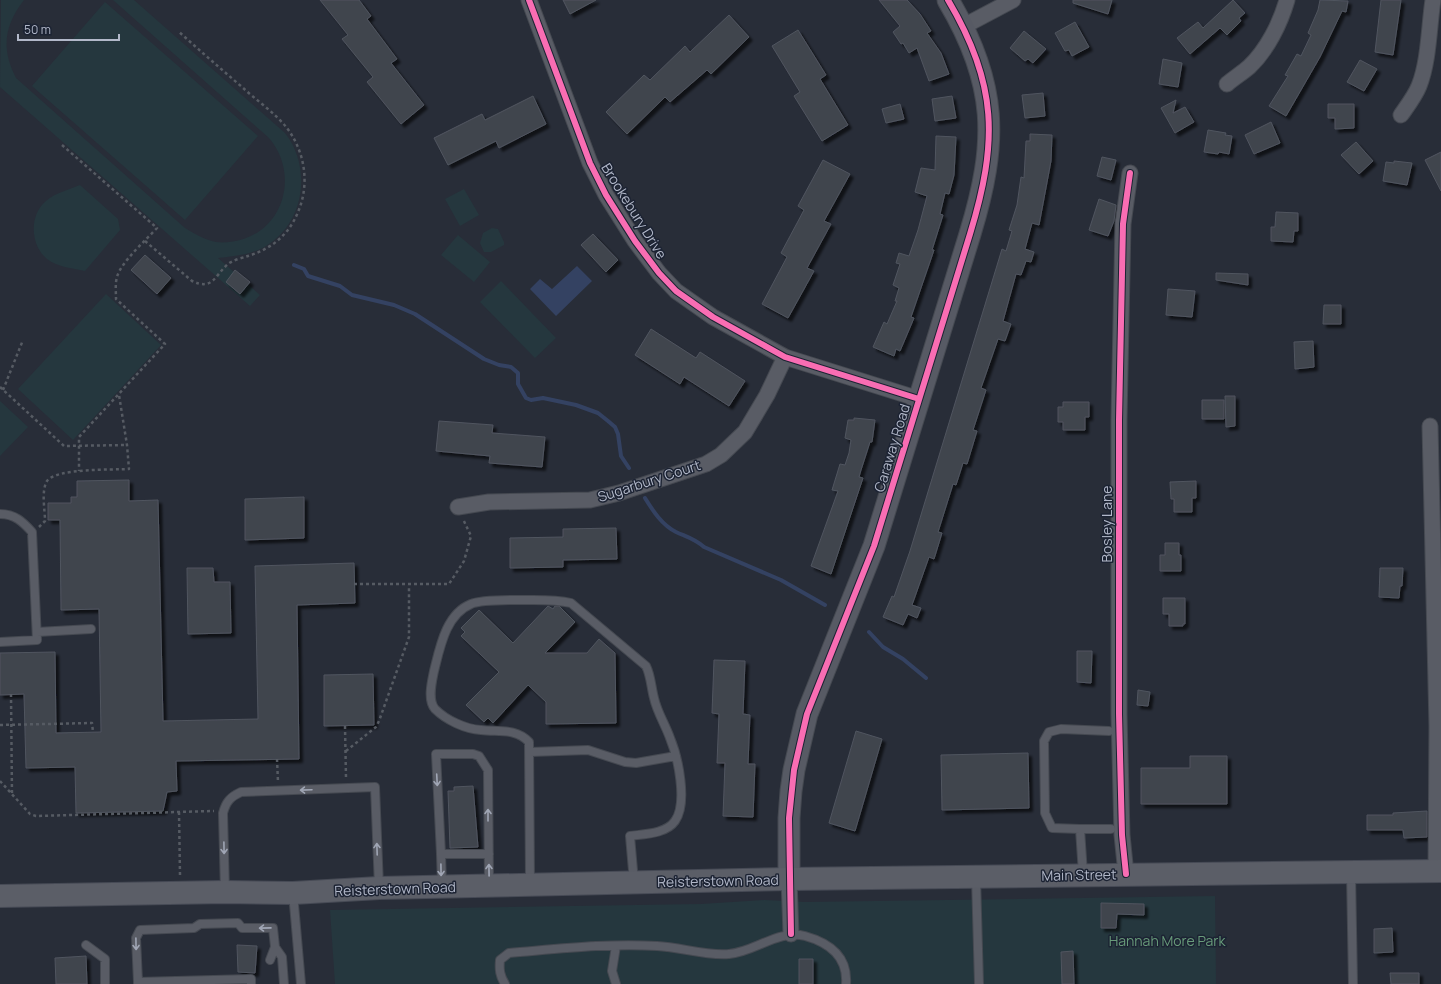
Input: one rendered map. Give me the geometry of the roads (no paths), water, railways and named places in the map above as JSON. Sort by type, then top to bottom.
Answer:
[{"type":"main road","name":"Main Street","points":[[789,880],[1126,874],[1438,871]]},
{"type":"main road","name":"Reisterstown Road","points":[[0,896],[180,892],[294,893],[379,888],[789,880]]},
{"type":"street","name":"Brookebury Drive","points":[[529,0],[590,163],[606,195],[635,241],[659,273],[688,300],[720,321],[785,357],[919,399]]},
{"type":"street","name":"Caraway Road","points":[[789,880],[789,818],[791,791],[794,770],[807,714],[874,546],[981,196],[987,166],[990,138],[986,93],[980,66],[964,26],[948,0]]},
{"type":"street","points":[[964,26],[1013,0]]},
{"type":"street","points":[[1227,84],[1249,67],[1263,51],[1274,31],[1287,0]]},
{"type":"street","points":[[1401,115],[1412,99],[1419,85],[1423,69],[1433,0]]},
{"type":"street","name":"Bosley Lane","points":[[1126,874],[1122,834],[1119,714],[1119,420],[1123,224],[1130,173]]},
{"type":"street","name":"Sugarbury Court","points":[[458,507],[490,502],[590,500],[619,493],[706,464],[721,455],[745,432],[767,395],[785,357]]},
{"type":"street","points":[[1430,426],[1437,726],[1438,871]]},
{"type":"street","points":[[789,880],[791,934]]},
{"type":"lane","points":[[0,514],[8,514],[20,519],[32,532],[37,632],[37,640],[0,642]]},
{"type":"lane","points":[[530,885],[529,742],[518,734],[510,731],[479,730],[464,727],[440,714],[433,707],[430,696],[434,673],[445,632],[457,615],[472,603],[560,600],[571,603],[646,666],[650,674],[654,699],[676,756],[681,781],[679,814],[675,822],[668,828],[659,832],[630,836],[634,882]]},
{"type":"lane","points":[[37,632],[91,629]]},
{"type":"lane","points":[[1109,730],[1061,728],[1049,732],[1044,741],[1045,813],[1052,828],[1111,829]]},
{"type":"lane","points":[[530,752],[588,750],[625,762],[636,763],[676,756]]},
{"type":"lane","points":[[442,887],[436,754],[473,754],[479,756],[488,770],[489,886]]},
{"type":"lane","points":[[225,892],[224,810],[225,804],[232,796],[241,792],[375,787],[379,888]]},
{"type":"lane","points":[[1080,829],[1083,875]]},
{"type":"lane","points":[[441,854],[488,854]]},
{"type":"lane","points":[[1351,872],[1353,984]]},
{"type":"lane","points":[[976,877],[979,984]]},
{"type":"lane","points":[[294,893],[301,984]]},
{"type":"lane","points":[[251,984],[251,979],[138,983],[136,938],[140,930],[197,929],[200,924],[238,923],[239,929],[273,928],[275,947],[270,960]]},
{"type":"lane","points":[[505,984],[499,969],[500,960],[508,953],[616,946],[658,946],[703,953],[730,954],[791,934],[804,936],[829,947],[840,956],[846,967],[846,984]]},
{"type":"lane","points":[[86,945],[105,959],[105,984]]},
{"type":"lane","points":[[616,946],[612,971],[616,984]]},
{"type":"lane","points":[[275,947],[282,957],[284,984]]},
{"type":"water","points":[[577,266],[592,281],[556,316],[530,289],[540,279],[552,289]]},
{"type":"waterway","points":[[294,265],[304,269],[308,276],[340,286],[352,295],[394,305],[415,314],[484,359],[499,365],[511,367],[518,373],[518,384],[526,398],[531,400],[543,398],[576,405],[598,413],[615,427],[618,434],[621,456],[629,468]]},
{"type":"waterway","points":[[645,498],[666,526],[676,532],[694,540],[704,547],[781,580],[825,605]]},
{"type":"waterway","points":[[869,632],[883,647],[903,659],[926,678]]},
{"type":"park label","name":"Hannah More Park","points":[[1167,941]]}]
